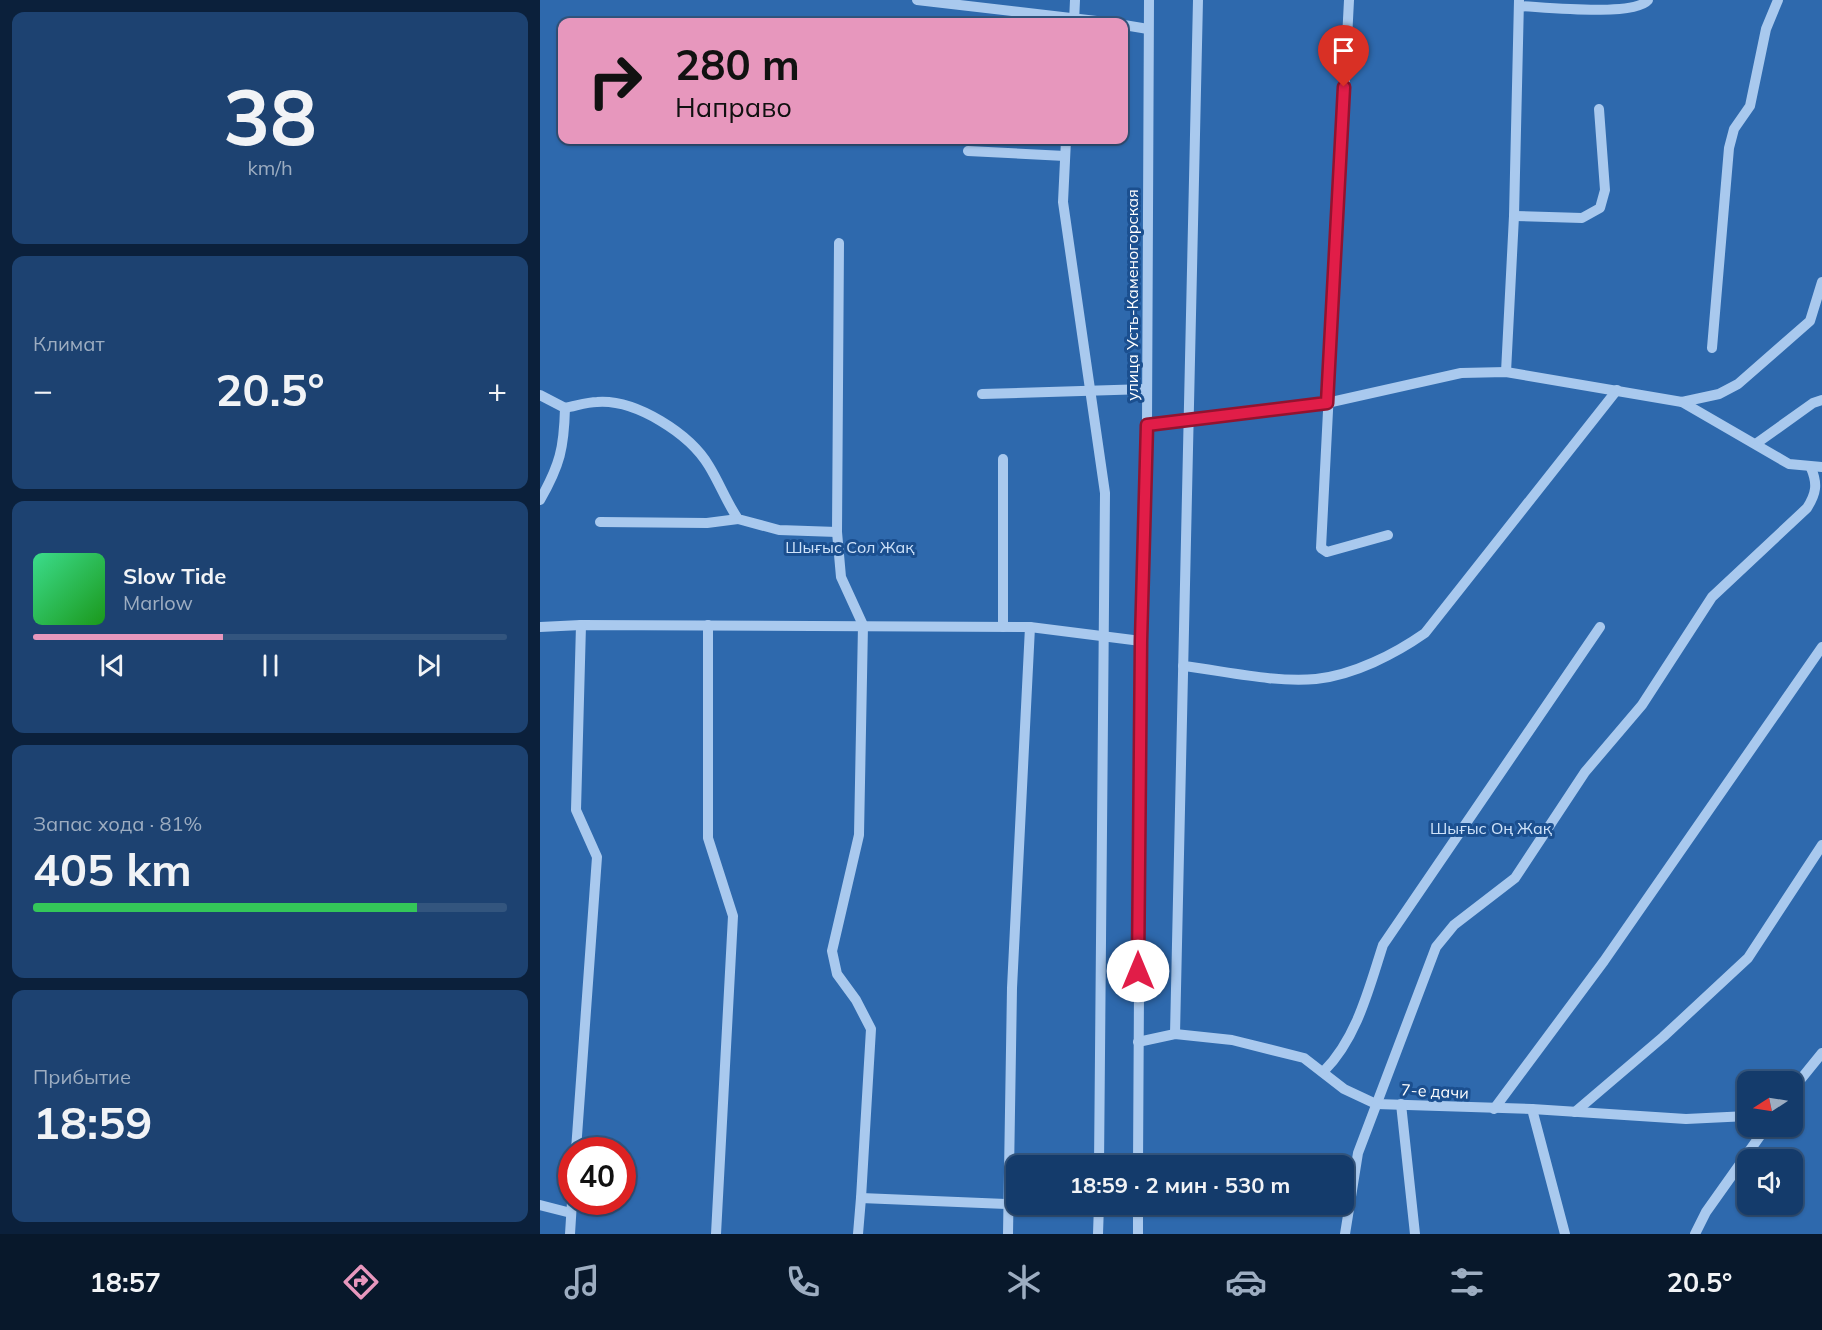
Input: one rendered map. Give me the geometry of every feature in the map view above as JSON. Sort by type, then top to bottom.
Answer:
[{"type":"street","points":[[917,0],[1058,18]]},
{"type":"street","points":[[1074,18],[1075,0]]},
{"type":"street","name":"улица Усть-Каменогорская","points":[[1138,1155],[1141,641],[1147,425],[1149,0]]},
{"type":"street","points":[[1175,1034],[1198,0]]},
{"type":"street","points":[[1349,0],[1321,548],[1328,552],[1388,535]]},
{"type":"street","points":[[1506,372],[1514,216],[1519,3],[1622,9],[1645,4],[1648,0]]},
{"type":"street","points":[[1712,348],[1729,148],[1734,129],[1750,106],[1766,29],[1778,0]]},
{"type":"street","points":[[1128,26],[1148,29]]},
{"type":"street","points":[[1514,216],[1582,218],[1600,208],[1605,190],[1599,109]]},
{"type":"street","points":[[1066,144],[1063,202],[1105,493],[1099,1155]]},
{"type":"street","points":[[968,151],[1065,156]]},
{"type":"street","points":[[839,243],[837,532],[841,577],[863,625],[859,835],[838,915],[832,951],[837,974],[856,1000],[871,1029],[861,1198],[855,1234]]},
{"type":"street","points":[[1682,402],[1719,394],[1738,384],[1760,366],[1810,321],[1822,282]]},
{"type":"street","points":[[1147,425],[1190,422],[1327,403],[1461,373],[1506,372],[1682,402],[1757,443],[1789,464],[1816,468],[1815,495],[1808,508],[1712,597],[1642,705],[1586,772],[1515,878],[1454,925],[1436,946],[1358,1153],[1345,1234]]},
{"type":"street","points":[[982,394],[1147,389]]},
{"type":"street","points":[[1183,666],[1314,679],[1338,676],[1402,649],[1425,633],[1617,390]]},
{"type":"street","points":[[540,395],[565,408],[599,401],[636,409],[682,432],[709,466],[721,494],[738,519]]},
{"type":"street","points":[[1757,443],[1813,403],[1822,400]]},
{"type":"street","points":[[540,500],[553,478],[563,451],[565,408]]},
{"type":"street","points":[[1003,459],[1003,627]]},
{"type":"street","points":[[600,522],[707,523],[738,519],[779,530],[837,532]]},
{"type":"street","points":[[577,1137],[597,857],[576,810],[582,625]]},
{"type":"street","points":[[708,625],[708,838],[732,916],[716,1234]]},
{"type":"street","points":[[540,627],[863,625],[1030,627],[1141,641]]},
{"type":"street","points":[[1010,1155],[1012,988],[1030,627]]},
{"type":"street","points":[[1324,1071],[1340,1056],[1364,1003],[1383,945],[1600,627]]},
{"type":"street","points":[[1494,1109],[1604,961],[1822,647]]},
{"type":"street","points":[[1575,1112],[1663,1037],[1748,958],[1822,845]]},
{"type":"street","name":"7-е дачи","points":[[1138,1042],[1175,1034],[1232,1040],[1304,1058],[1324,1071],[1344,1089],[1376,1104],[1532,1109],[1686,1119],[1737,1117]]},
{"type":"street","points":[[1803,1076],[1822,1053]]},
{"type":"street","points":[[1401,1104],[1415,1234]]},
{"type":"street","points":[[1532,1109],[1565,1234]]},
{"type":"street","points":[[1695,1234],[1706,1212],[1759,1137]]},
{"type":"street","points":[[861,1198],[1006,1205]]},
{"type":"street","points":[[540,1205],[558,1206]]},
{"type":"street","points":[[570,1234],[571,1215]]},
{"type":"street","points":[[1008,1234],[1009,1215]]},
{"type":"street","points":[[1098,1234],[1099,1215]]},
{"type":"street","points":[[1138,1215],[1138,1234]]},
{"type":"green space","points":[[540,0],[1822,0],[1822,1234],[540,1234]]},
{"type":"route","points":[[1138,971],[1141,641],[1147,425],[1190,422],[1327,403],[1344,87]]},
{"type":"park label","name":"Шығыс Сол Жақ","points":[[850,547]]},
{"type":"park label","name":"Шығыс Оң Жақ","points":[[1491,828]]}]
